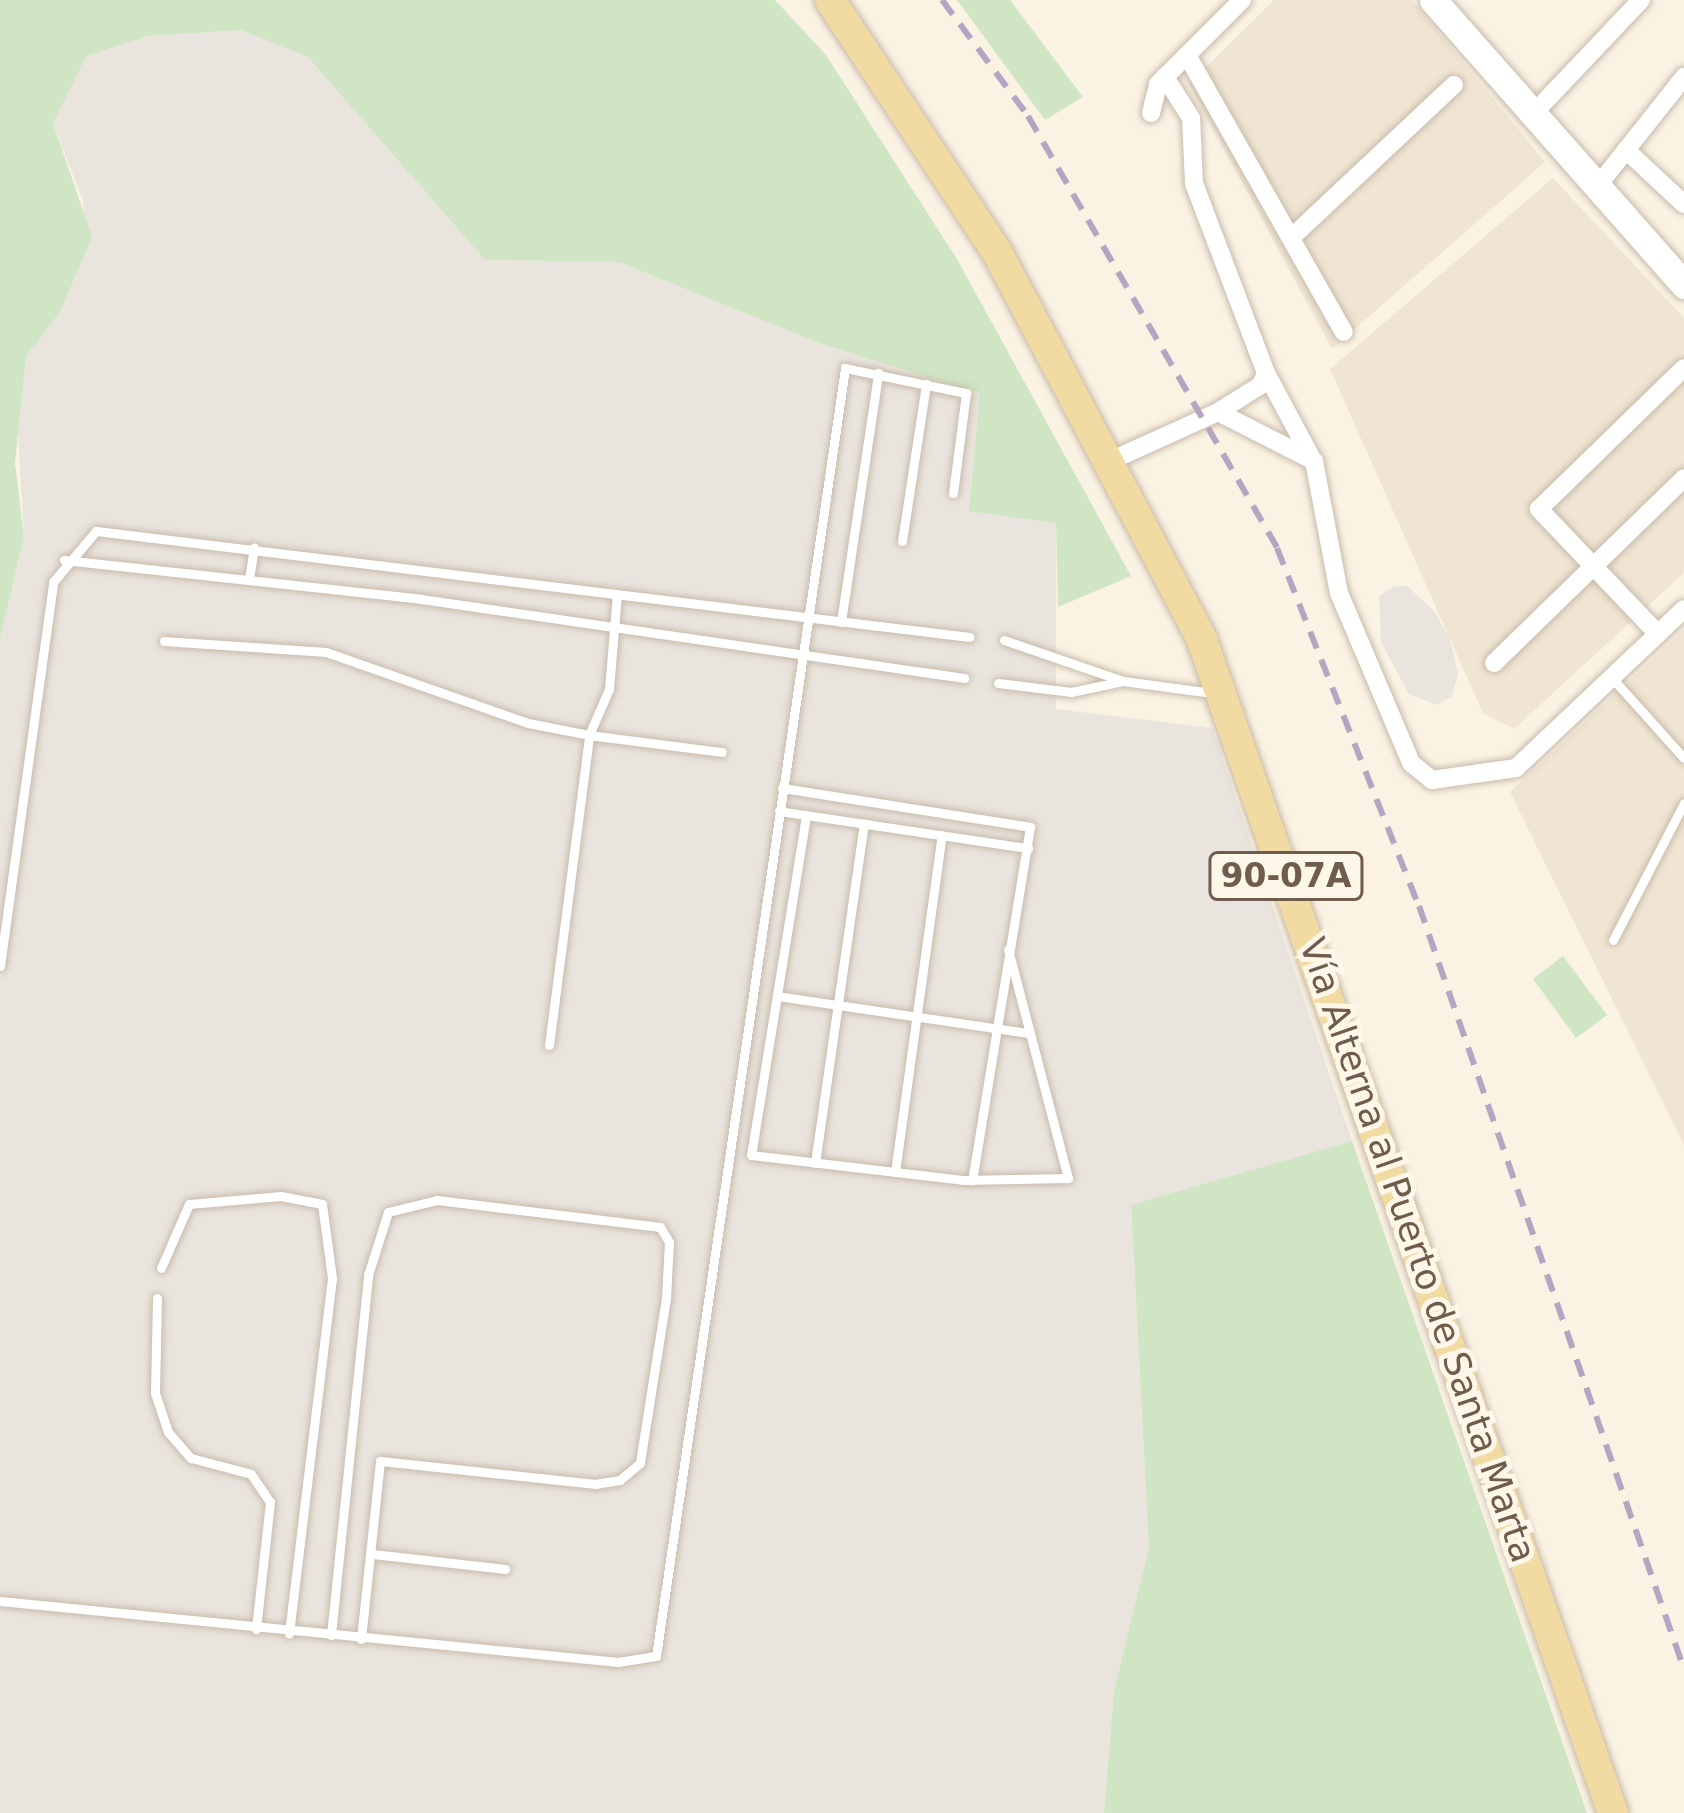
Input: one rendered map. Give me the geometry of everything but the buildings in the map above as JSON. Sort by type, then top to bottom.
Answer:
[{"type":"main road","name":"Vía Alterna al Puerto de Santa Marta","points":[[830,0],[998,254],[1111,460],[1221,694],[1613,1813]]},
{"type":"street","points":[[1433,0],[1684,285]]},
{"type":"street","points":[[1531,116],[1641,0]]},
{"type":"street","points":[[1151,113],[1166,76],[1233,3]]},
{"type":"street","points":[[1187,55],[1344,332]]},
{"type":"street","points":[[1166,76],[1191,118],[1194,183],[1266,373],[1313,461],[1340,593],[1419,772],[1451,782],[1516,768],[1684,609]]},
{"type":"street","points":[[1596,188],[1684,77]]},
{"type":"street","points":[[1292,237],[1454,85]]},
{"type":"street","points":[[1626,150],[1684,204]]},
{"type":"street","points":[[1658,634],[1539,509],[1684,368]]},
{"type":"street","points":[[1111,460],[1219,412],[1261,385],[1266,373]]},
{"type":"street","points":[[1219,412],[1313,461]]},
{"type":"street","points":[[1494,663],[1684,478]]},
{"type":"lane","points":[[0,1601],[618,1662],[656,1656],[845,368],[966,393],[953,493]]},
{"type":"lane","points":[[842,622],[878,373]]},
{"type":"lane","points":[[902,541],[926,383]]},
{"type":"lane","points":[[0,966],[46,621],[64,560],[95,531],[970,637]]},
{"type":"lane","points":[[249,579],[254,548]]},
{"type":"lane","points":[[64,560],[422,598],[964,678]]},
{"type":"lane","points":[[422,598],[425,569]]},
{"type":"lane","points":[[549,1045],[589,735],[608,689],[617,593]]},
{"type":"lane","points":[[1004,640],[1086,662],[1123,681]]},
{"type":"lane","points":[[164,641],[326,652],[528,723],[722,752]]},
{"type":"lane","points":[[1613,679],[1684,758]]},
{"type":"lane","points":[[998,683],[1071,692],[1123,681],[1221,694]]},
{"type":"lane","points":[[782,788],[1028,825],[972,1180]]},
{"type":"lane","points":[[1613,940],[1684,802]]},
{"type":"lane","points":[[779,811],[1028,848]]},
{"type":"lane","points":[[806,815],[751,1155],[972,1180],[1067,1178],[1008,950]]},
{"type":"lane","points":[[815,1163],[864,824]]},
{"type":"lane","points":[[895,1172],[942,835]]},
{"type":"lane","points":[[777,996],[1029,1033]]},
{"type":"lane","points":[[161,1268],[189,1204],[281,1196],[322,1204],[332,1278],[289,1633]]},
{"type":"lane","points":[[331,1635],[368,1275],[388,1212],[437,1200],[660,1227],[669,1242],[651,1432],[640,1463],[620,1480],[351,1460]]},
{"type":"lane","points":[[157,1298],[155,1393],[168,1432],[191,1458],[251,1474],[270,1502],[256,1629]]},
{"type":"lane","points":[[361,1639],[380,1461]]},
{"type":"lane","points":[[373,1554],[505,1569]]},
{"type":"shaded area","points":[[1274,0],[1412,0],[1545,162],[1332,349],[1189,84]]},
{"type":"shaded area","points":[[241,30],[308,56],[485,260],[619,262],[819,343],[980,394],[1056,522],[1056,709],[1212,728],[1352,1141],[1131,1206],[1149,1548],[1114,1690],[1104,1813],[0,1813],[0,639],[24,537],[16,400],[26,356],[60,311],[75,275],[84,203],[53,123],[85,56],[148,36]]},
{"type":"shaded area","points":[[1553,178],[1684,318],[1684,573],[1514,729],[1483,713],[1330,369]]},
{"type":"shaded area","points":[[1395,586],[1407,586],[1434,611],[1450,639],[1458,674],[1452,696],[1437,705],[1409,694],[1381,642],[1379,596]]},
{"type":"shaded area","points":[[1684,630],[1684,1145],[1510,792]]},
{"type":"green space","points":[[0,0],[775,0],[826,55],[957,259],[1131,576],[1058,607],[1056,523],[969,511],[980,394],[819,343],[619,262],[485,260],[308,57],[241,30],[148,36],[86,56],[53,123],[92,237],[60,312],[26,356],[15,463],[24,537],[0,639]]},
{"type":"green space","points":[[957,0],[1010,0],[1083,97],[1045,120]]},
{"type":"green space","points":[[1563,956],[1607,1015],[1576,1038],[1533,979]]},
{"type":"green space","points":[[1352,1141],[1587,1813],[1104,1813],[1114,1690],[1149,1548],[1131,1205]]},
{"type":"railway","points":[[942,0],[1028,116],[1277,548],[1419,906],[1684,1669]]}]
